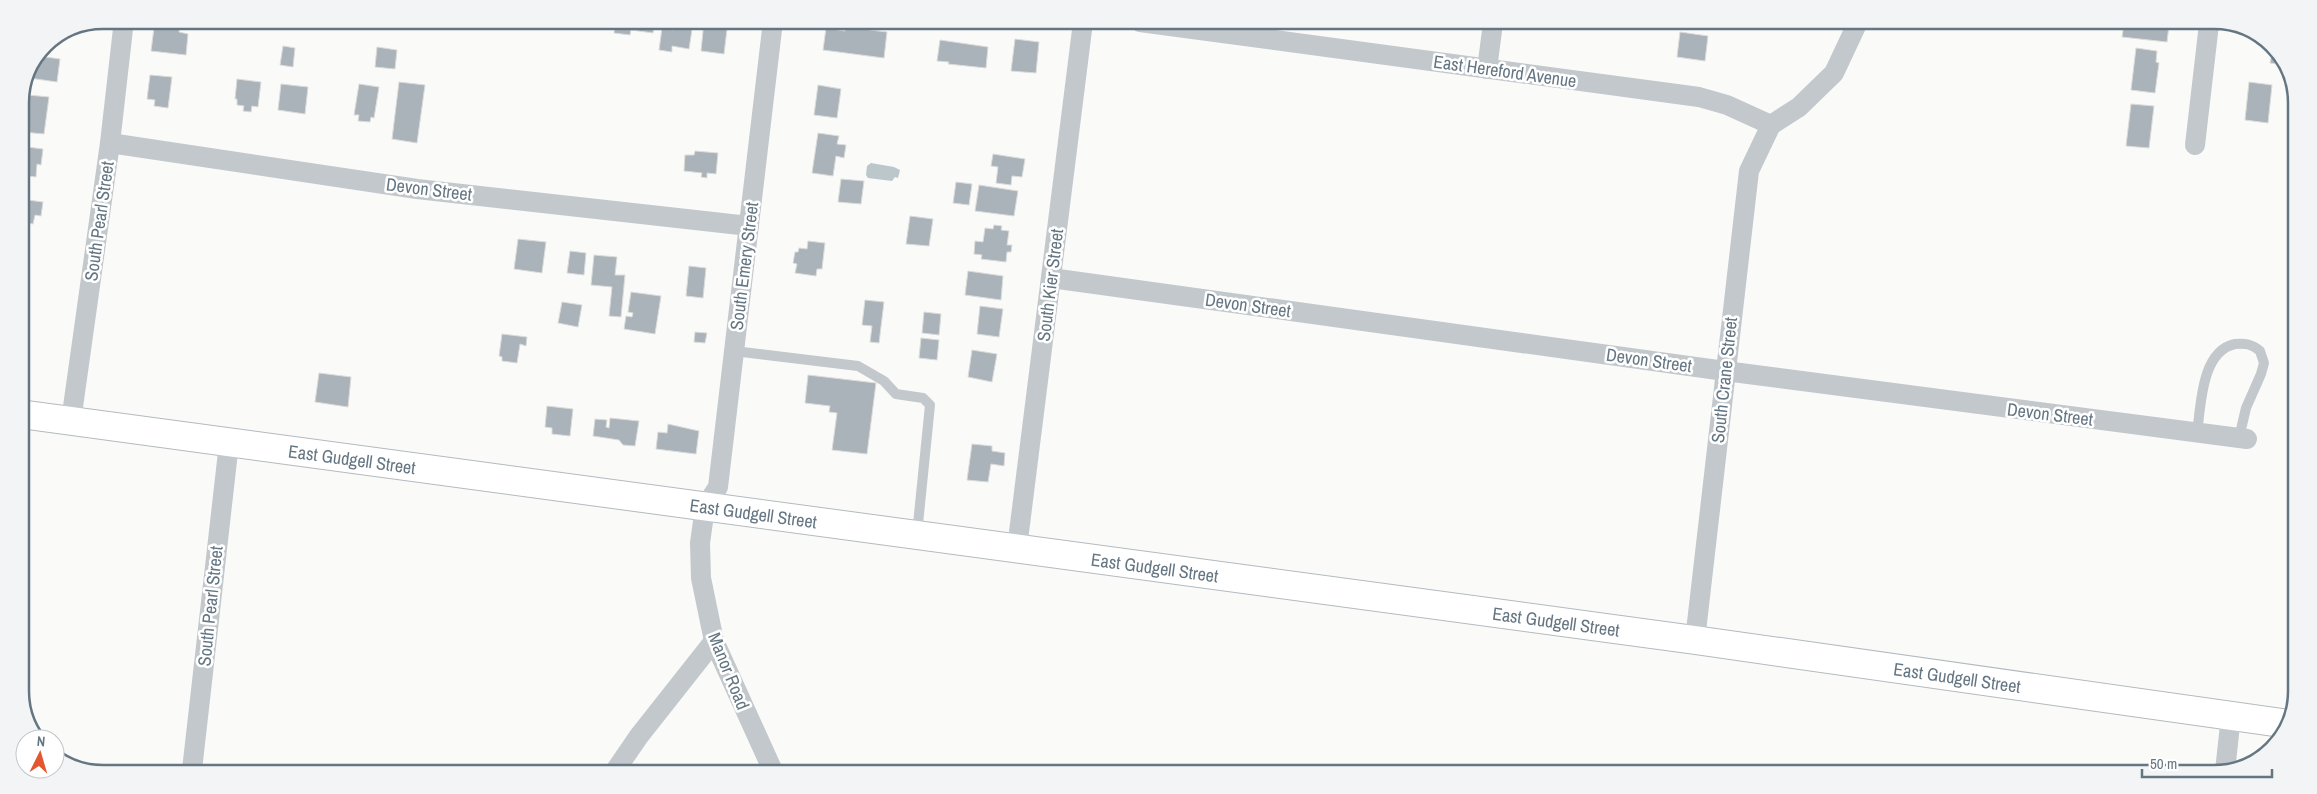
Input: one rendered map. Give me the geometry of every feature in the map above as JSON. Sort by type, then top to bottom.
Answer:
[{"type":"street","name":"South Pearl Street","points":[[72,421],[110,143],[123,29]]},
{"type":"street","name":"South Emery Street","points":[[705,507],[718,487],[772,29]]},
{"type":"street","name":"South Kier Street","points":[[1017,548],[1082,29]]},
{"type":"street","name":"East Hereford Avenue","points":[[1237,29],[1487,69],[1698,97],[1727,105],[1771,125]]},
{"type":"street","points":[[1487,69],[1492,29]]},
{"type":"street","points":[[1771,125],[1799,107],[1834,73],[1855,29]]},
{"type":"street","points":[[2195,144],[2208,29]]},
{"type":"street","name":"South Crane Street","points":[[1694,640],[1749,171],[1771,125]]},
{"type":"street","name":"Devon Street","points":[[110,143],[417,188],[749,226]]},
{"type":"street","name":"Devon Street","points":[[1051,278],[1725,371],[2243,438]]},
{"type":"street","name":"East Gudgell Street","points":[[29,415],[1694,640],[2281,723]]},
{"type":"street","name":"South Pearl Street","points":[[193,765],[229,443]]},
{"type":"street","name":"Manor Road","points":[[705,507],[700,543],[701,578],[714,641],[770,765]]},
{"type":"street","points":[[619,765],[639,736],[714,641]]},
{"type":"street","points":[[2226,764],[2231,716]]},
{"type":"lane","points":[[2197,433],[2206,376],[2210,364],[2220,351],[2231,345],[2250,344],[2260,351],[2264,363],[2246,408],[2243,438]]},
{"type":"lane","points":[[734,351],[858,366],[884,381],[896,394],[923,398],[930,405],[917,535]]},
{"type":"shaded area","points":[[871,163],[894,167],[900,170],[898,178],[895,177],[892,181],[868,178],[866,175],[867,166]]},
{"type":"building","points":[[154,29],[179,29],[179,32],[188,34],[186,55],[151,51]]},
{"type":"building","points":[[614,29],[654,29],[653,33],[631,30],[630,35],[614,33]]},
{"type":"building","points":[[662,29],[692,29],[689,49],[672,46],[672,52],[659,50]]},
{"type":"building","points":[[703,29],[727,29],[724,54],[701,51]]},
{"type":"building","points":[[826,29],[845,31],[846,29],[862,29],[887,32],[884,58],[823,50]]},
{"type":"building","points":[[2123,29],[2169,29],[2167,42],[2122,37]]},
{"type":"building","points":[[1680,32],[1708,36],[1705,61],[1677,57]]},
{"type":"building","points":[[1015,39],[1039,42],[1036,73],[1011,71]]},
{"type":"building","points":[[940,40],[988,47],[986,68],[937,61]]},
{"type":"building","points":[[283,46],[295,48],[293,67],[280,65]]},
{"type":"building","points":[[377,47],[397,50],[395,69],[375,67]]},
{"type":"building","points":[[2136,48],[2157,51],[2156,62],[2159,63],[2155,93],[2131,90]]},
{"type":"building","points":[[2271,56],[2277,64],[2270,63]]},
{"type":"building","points":[[44,57],[60,59],[57,82],[33,79]]},
{"type":"building","points":[[150,75],[172,77],[168,108],[154,106],[155,100],[147,99]]},
{"type":"building","points":[[237,79],[261,82],[258,107],[252,106],[251,112],[243,111],[244,106],[237,105],[237,99],[235,99]]},
{"type":"building","points":[[399,82],[425,85],[417,143],[392,139]]},
{"type":"building","points":[[2249,82],[2272,85],[2268,123],[2245,120]]},
{"type":"building","points":[[281,84],[308,87],[305,114],[278,110]]},
{"type":"building","points":[[359,84],[379,87],[374,118],[371,117],[370,122],[358,121],[359,115],[354,115]]},
{"type":"building","points":[[818,85],[841,89],[837,118],[814,115]]},
{"type":"building","points":[[29,95],[49,97],[44,134],[29,133]]},
{"type":"building","points":[[2131,104],[2154,106],[2149,148],[2126,146]]},
{"type":"building","points":[[818,133],[839,136],[837,144],[846,145],[844,158],[836,156],[833,176],[812,173]]},
{"type":"building","points":[[29,147],[43,149],[41,165],[37,164],[36,177],[29,176]]},
{"type":"building","points":[[695,151],[718,153],[716,174],[707,173],[707,178],[701,177],[702,173],[684,171],[685,155],[694,155]]},
{"type":"building","points":[[993,154],[1025,159],[1022,177],[1012,176],[1011,185],[996,183],[998,167],[991,166]]},
{"type":"building","points":[[841,179],[864,181],[861,204],[838,202]]},
{"type":"building","points":[[956,182],[972,184],[969,205],[953,203]]},
{"type":"building","points":[[979,185],[1018,191],[1014,216],[975,211]]},
{"type":"building","points":[[29,200],[43,202],[41,216],[35,215],[33,224],[29,223]]},
{"type":"building","points":[[910,216],[933,219],[929,246],[906,244]]},
{"type":"building","points":[[994,225],[1002,226],[1001,230],[1009,231],[1007,245],[1012,245],[1011,252],[1007,252],[1006,262],[981,259],[982,255],[974,254],[975,241],[983,242],[985,228],[993,229]]},
{"type":"building","points":[[518,239],[546,242],[542,273],[514,269]]},
{"type":"building","points":[[808,241],[825,243],[822,269],[817,269],[816,276],[795,273],[797,264],[793,263],[795,252],[798,252],[799,248],[807,249]]},
{"type":"building","points":[[570,251],[586,253],[584,275],[567,273]]},
{"type":"building","points":[[594,255],[617,257],[615,275],[625,275],[621,317],[609,316],[612,287],[591,285]]},
{"type":"building","points":[[689,266],[706,268],[703,298],[686,296]]},
{"type":"building","points":[[968,271],[1003,276],[1001,300],[965,295]]},
{"type":"building","points":[[631,292],[661,296],[655,334],[624,329],[626,316],[632,317],[633,313],[628,312]]},
{"type":"building","points":[[865,300],[884,302],[879,343],[870,342],[872,326],[862,325]]},
{"type":"building","points":[[562,302],[582,305],[578,327],[558,323]]},
{"type":"building","points":[[980,306],[1003,309],[999,337],[977,334]]},
{"type":"building","points":[[924,312],[941,314],[939,335],[922,333]]},
{"type":"building","points":[[695,332],[707,333],[705,343],[694,342]]},
{"type":"building","points":[[502,334],[527,337],[526,346],[520,344],[517,363],[502,361],[502,357],[499,356]]},
{"type":"building","points":[[921,338],[939,340],[937,360],[919,358]]},
{"type":"building","points":[[972,350],[997,354],[992,382],[968,377]]},
{"type":"building","points":[[319,373],[351,377],[348,407],[315,402]]},
{"type":"building","points":[[808,375],[876,383],[867,454],[832,450],[837,413],[829,412],[830,406],[805,403]]},
{"type":"building","points":[[547,406],[573,409],[570,436],[552,434],[552,428],[545,427]]},
{"type":"building","points":[[610,418],[639,421],[635,446],[623,445],[619,440],[593,436],[595,419],[607,420],[606,427],[609,428]]},
{"type":"building","points":[[668,424],[699,431],[696,454],[656,449],[658,432],[667,433]]},
{"type":"building","points":[[972,444],[992,446],[992,451],[1005,453],[1004,466],[991,464],[988,482],[967,480]]}]
